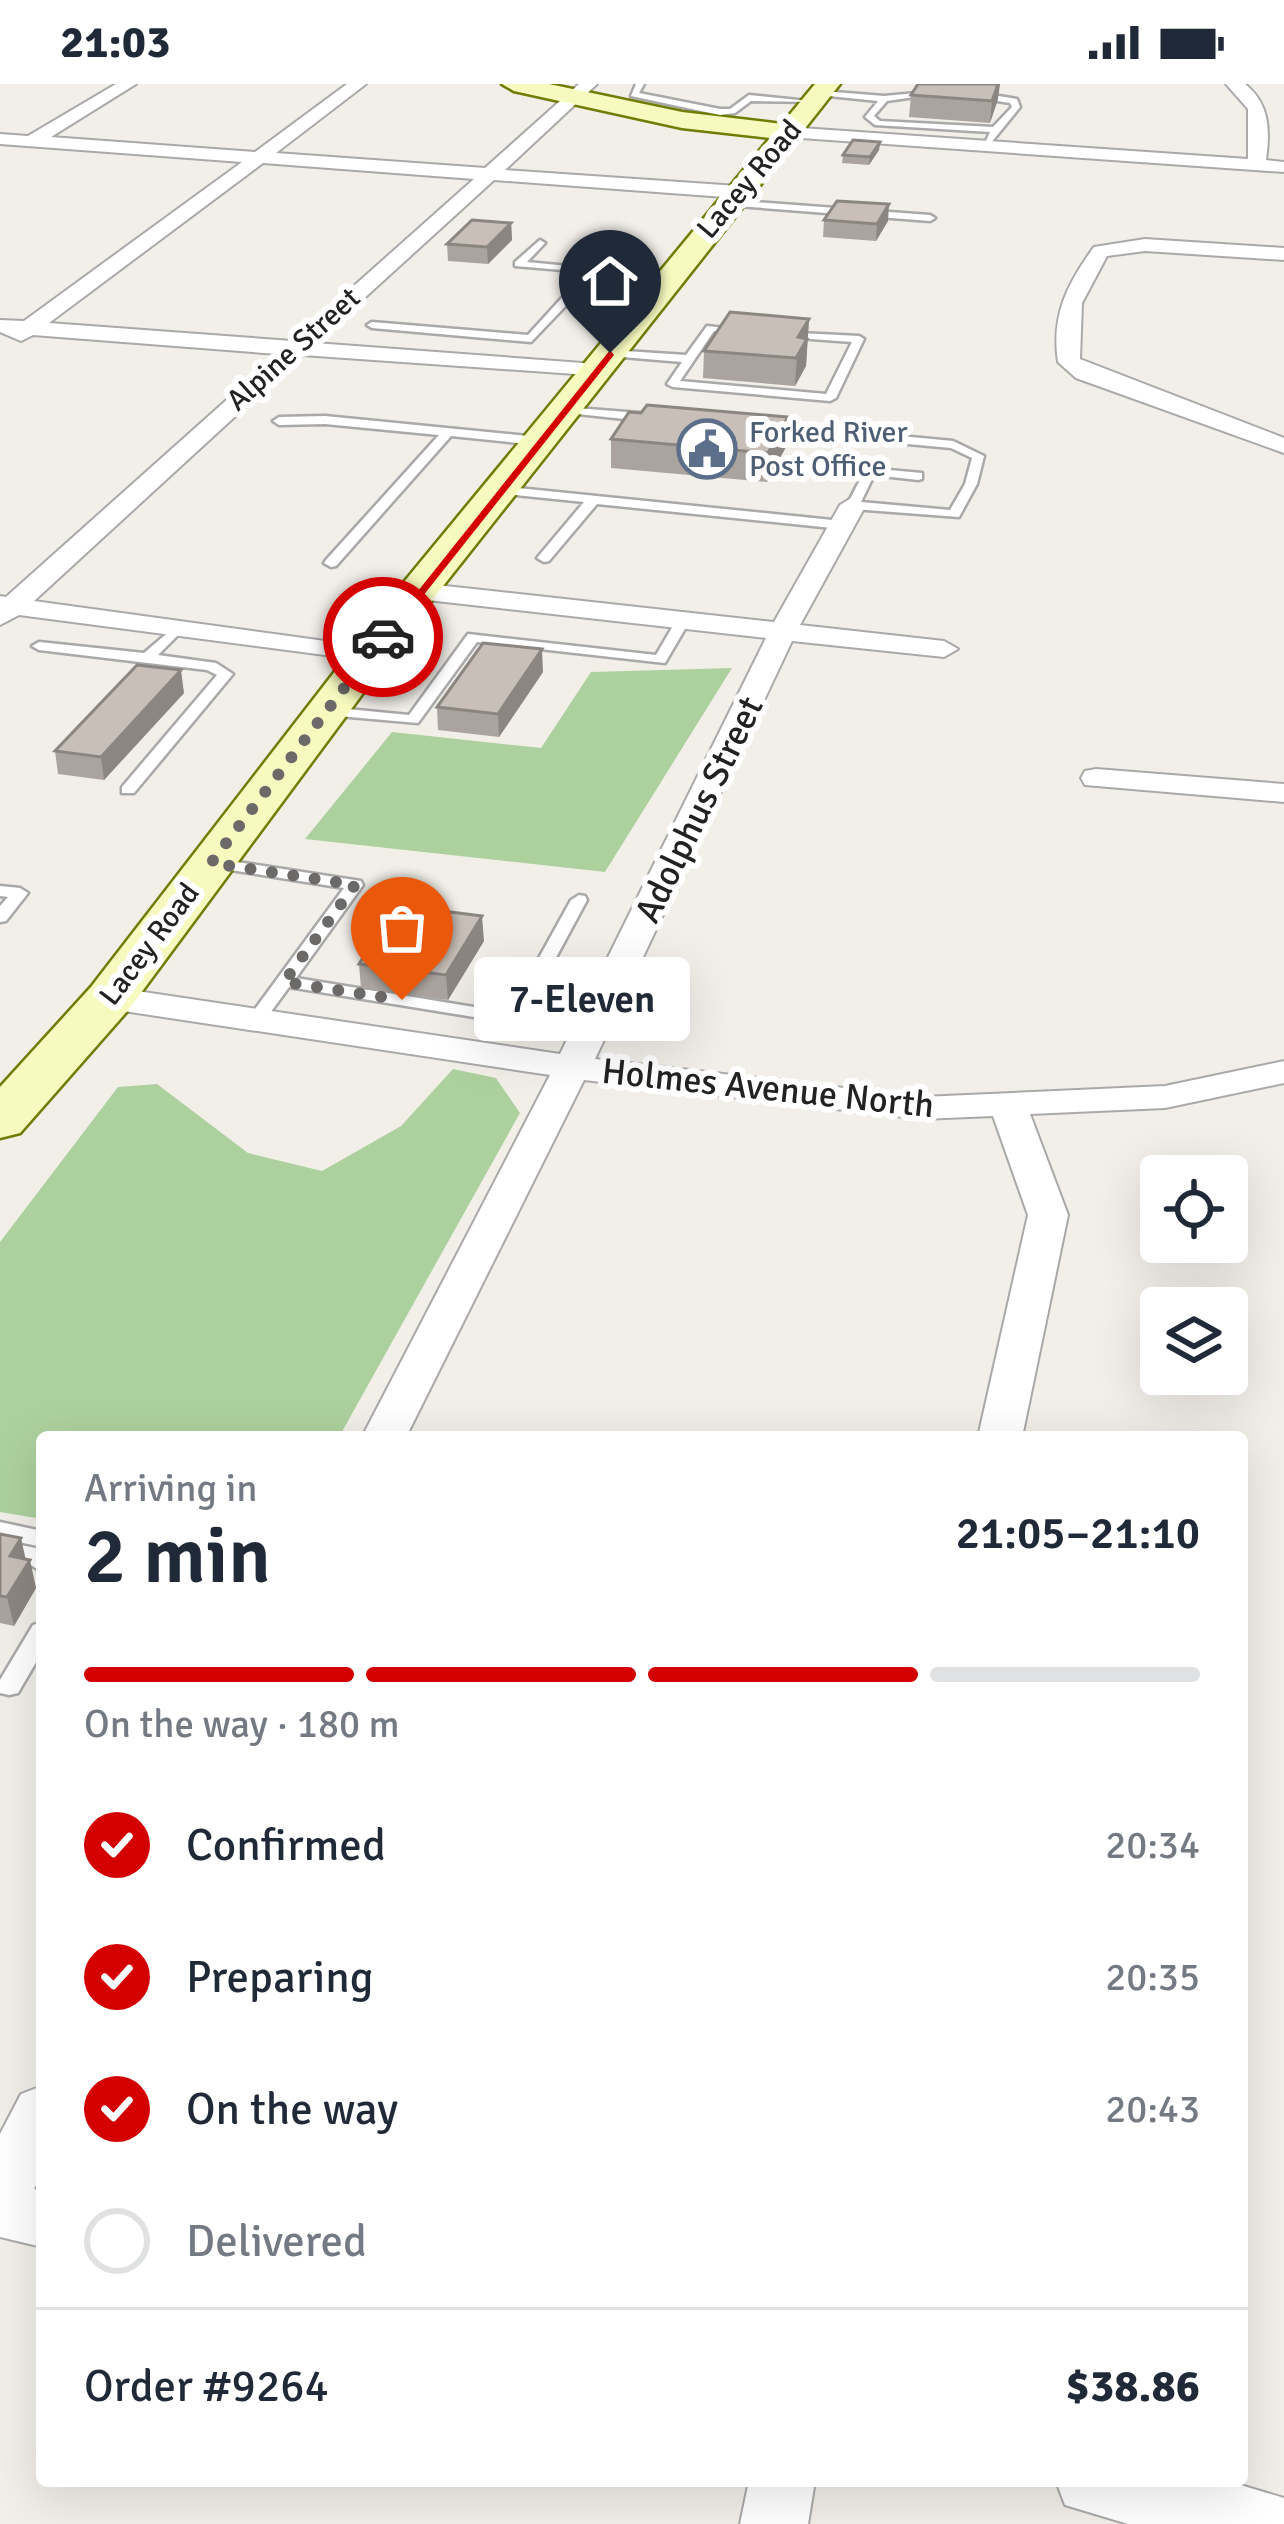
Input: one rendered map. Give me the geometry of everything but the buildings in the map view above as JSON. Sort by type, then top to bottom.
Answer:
[{"type":"main road","points":[[514,84],[636,96],[734,129],[816,100]]},
{"type":"main road","name":"Lacey Road","points":[[6,1105],[110,998],[418,591],[659,287],[816,100]]},
{"type":"street","points":[[0,160],[128,84]]},
{"type":"street","points":[[0,349],[358,84]]},
{"type":"street","points":[[1234,84],[1248,93],[1262,127],[1256,166]]},
{"type":"street","name":"Alpine Street","points":[[4,608],[583,91]]},
{"type":"street","points":[[816,100],[991,138],[1284,167]]},
{"type":"street","points":[[0,139],[491,171],[733,197]]},
{"type":"street","points":[[1284,254],[1145,245],[1101,251],[1073,290],[1063,333],[1069,362],[1084,374],[1284,446]]},
{"type":"street","points":[[0,326],[413,356],[603,362]]},
{"type":"street","name":"Adolphus Street","points":[[387,1431],[600,1012],[782,633],[847,515]]},
{"type":"street","points":[[418,591],[944,649]]},
{"type":"street","points":[[4,608],[369,656]]},
{"type":"street","points":[[1096,778],[1284,793]]},
{"type":"street","name":"Holmes Avenue North","points":[[110,998],[572,1067],[922,1108],[1165,1097],[1284,1072]]},
{"type":"street","points":[[1001,1431],[1048,1215],[1007,1103]]},
{"type":"street","points":[[0,2194],[36,2124]]},
{"type":"street","points":[[0,2209],[36,2218]]},
{"type":"street","points":[[774,2524],[781,2487]]},
{"type":"street","points":[[1114,2487],[1265,2524]]},
{"type":"lane","points":[[764,84],[816,100]]},
{"type":"lane","points":[[636,96],[720,112],[732,111],[749,98],[951,94]]},
{"type":"lane","points":[[880,99],[869,117],[878,122],[991,138],[1016,107],[1014,101],[968,95]]},
{"type":"lane","points":[[636,96],[661,100]]},
{"type":"lane","points":[[733,197],[930,218]]},
{"type":"lane","points":[[540,243],[520,264],[588,270],[659,287]]},
{"type":"lane","points":[[588,270],[598,258]]},
{"type":"lane","points":[[372,325],[531,339],[574,292],[659,287]]},
{"type":"lane","points":[[753,332],[711,328],[673,384],[830,398],[859,339],[774,333]]},
{"type":"lane","points":[[413,356],[437,331]]},
{"type":"lane","points":[[603,362],[689,359]]},
{"type":"lane","points":[[279,421],[325,420],[448,432],[676,420]]},
{"type":"lane","points":[[499,490],[847,515],[889,508],[954,514],[971,484],[978,456],[953,445],[743,425]]},
{"type":"lane","points":[[331,563],[448,432]]},
{"type":"lane","points":[[804,465],[918,476]]},
{"type":"lane","points":[[847,515],[870,472]]},
{"type":"lane","points":[[544,558],[592,500]]},
{"type":"lane","points":[[327,711],[413,720],[472,637],[660,660],[682,622]]},
{"type":"lane","points":[[147,658],[178,628]]},
{"type":"lane","points":[[40,646],[211,666],[226,674],[128,790]]},
{"type":"lane","points":[[211,863],[355,885],[256,1020]]},
{"type":"lane","points":[[0,891],[20,893],[0,916]]},
{"type":"lane","points":[[521,1007],[579,900]]},
{"type":"lane","points":[[284,982],[480,1013],[521,1007],[600,1012]]},
{"type":"lane","points":[[0,1530],[36,1538]]},
{"type":"lane","points":[[0,1549],[36,1558]]},
{"type":"lane","points":[[5,1686],[36,1640]]},
{"type":"lane","points":[[5,1686],[36,1668]]},
{"type":"green space","points":[[732,668],[605,872],[305,839],[392,732],[541,748],[591,672]]},
{"type":"green space","points":[[453,1069],[496,1078],[520,1113],[342,1431],[36,1431],[36,1518],[0,1512],[0,1242],[118,1087],[157,1084],[248,1153],[322,1171],[401,1126]]},
{"type":"way so far","points":[[383,637],[211,863],[355,885],[284,982],[402,1000]]},
{"type":"place","name":"Forked River Post Office","points":[[707,449]]},
{"type":"place","name":"7-Eleven","points":[[402,1000]]},
{"type":"route","points":[[383,637],[610,353]]}]
